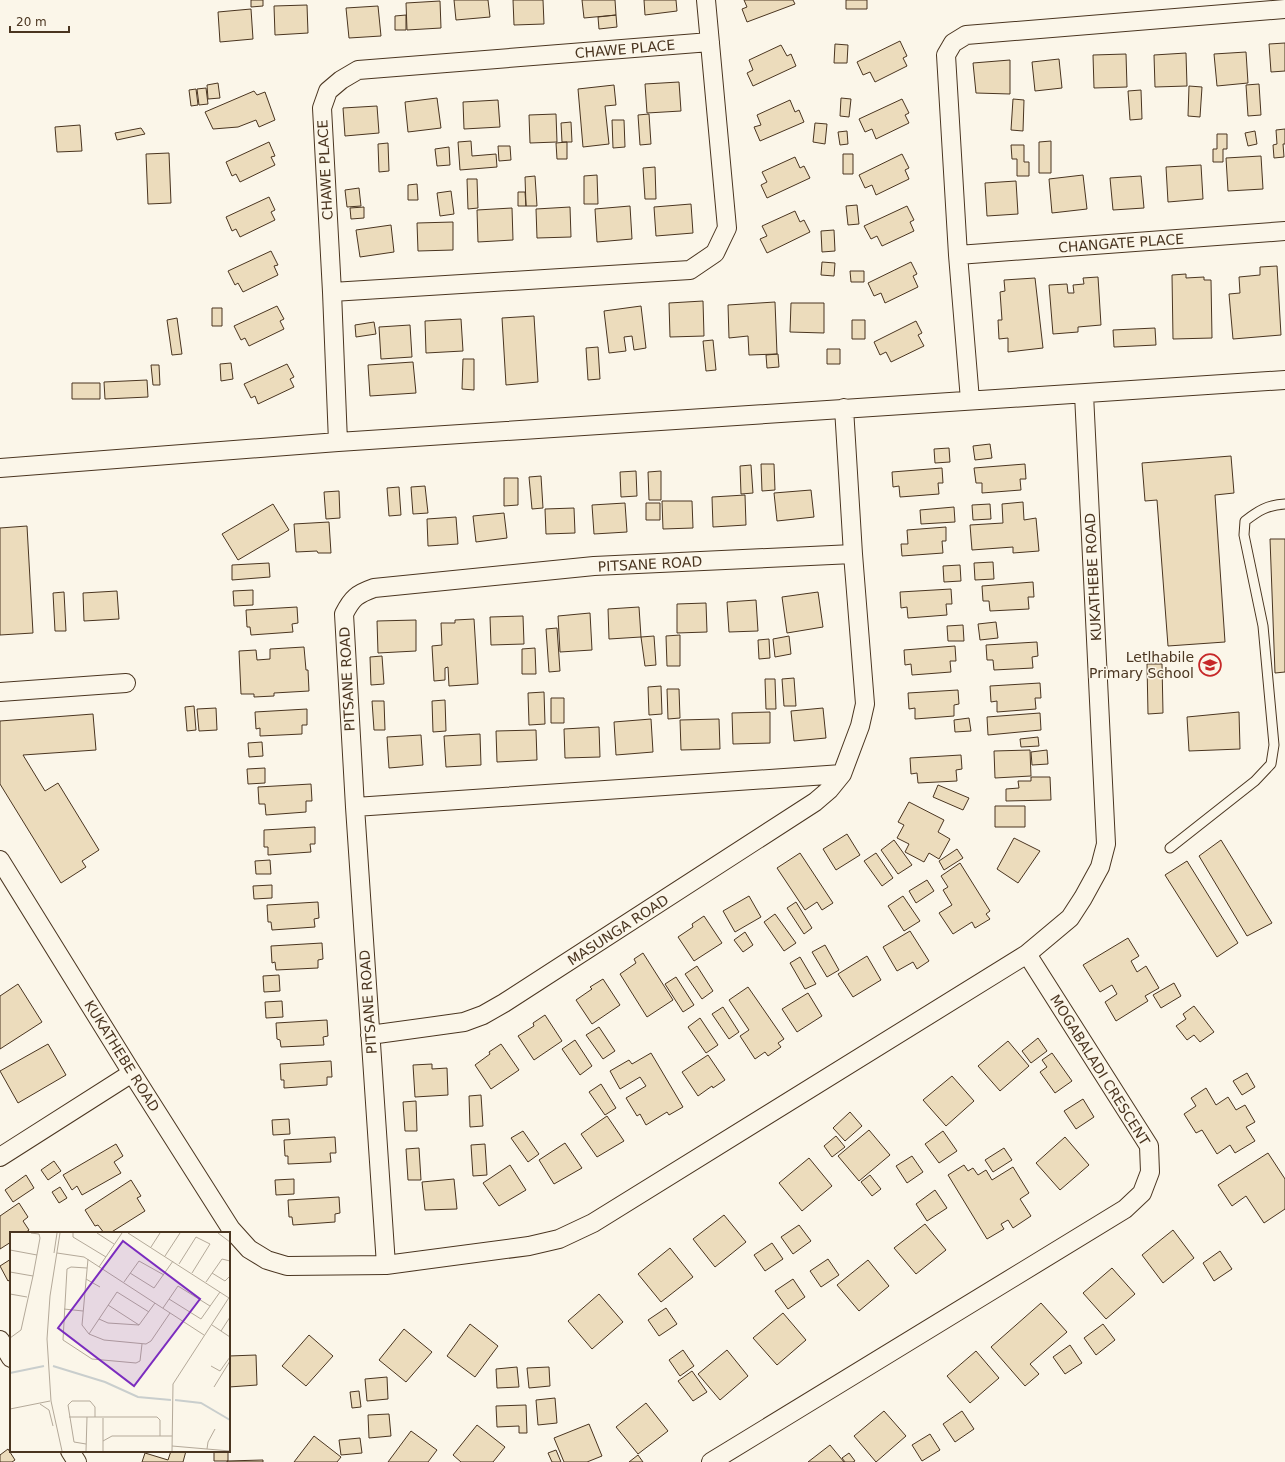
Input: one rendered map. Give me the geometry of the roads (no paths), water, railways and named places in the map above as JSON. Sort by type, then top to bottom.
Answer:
[{"type":"street","points":[[332,292],[690,270],[715,253],[727,228],[706,0]]},
{"type":"street","points":[[970,400],[958,255],[946,55],[953,43],[966,35],[1285,9]]},
{"type":"street","name":"CHAWE PLACE","points":[[338,442],[322,108],[328,91],[341,80],[358,70],[710,42]]},
{"type":"street","name":"CHANGATE PLACE","points":[[958,255],[1285,230]]},
{"type":"street","points":[[0,468],[338,442],[1285,380]]},
{"type":"street","name":"KUKATHEBE ROAD","points":[[0,860],[231,1229],[249,1249],[267,1260],[287,1266],[386,1264],[529,1246],[559,1239],[593,1223],[1027,954],[1070,918],[1083,898],[1100,867],[1106,844],[1084,394]]},
{"type":"street","name":"MASUNGA ROAD","points":[[370,1036],[464,1022],[483,1015],[504,1003],[815,802],[829,790],[842,774],[860,726],[865,704],[853,554],[844,408]]},
{"type":"street","name":"PITSANE ROAD","points":[[386,1264],[354,807],[344,614],[350,601],[362,592],[374,588],[594,566],[853,554]]},
{"type":"street","points":[[0,692],[126,683]]},
{"type":"street","points":[[354,807],[842,774]]},
{"type":"street","name":"MOGABALADI CRESCENT","points":[[711,1462],[1125,1209],[1142,1193],[1150,1172],[1149,1146],[1027,954]]},
{"type":"street","points":[[0,1157],[132,1073]]},
{"type":"street","points":[[0,1340],[10,1356]]},
{"type":"street","points":[[71,1452],[77,1462]]},
{"type":"lane","points":[[1170,848],[1255,781],[1271,764],[1274,745],[1263,626],[1244,536],[1245,521],[1260,509],[1278,504],[1285,504]]},
{"type":"place","name":"Letlhabile Primary School","points":[[1210,665]]}]
